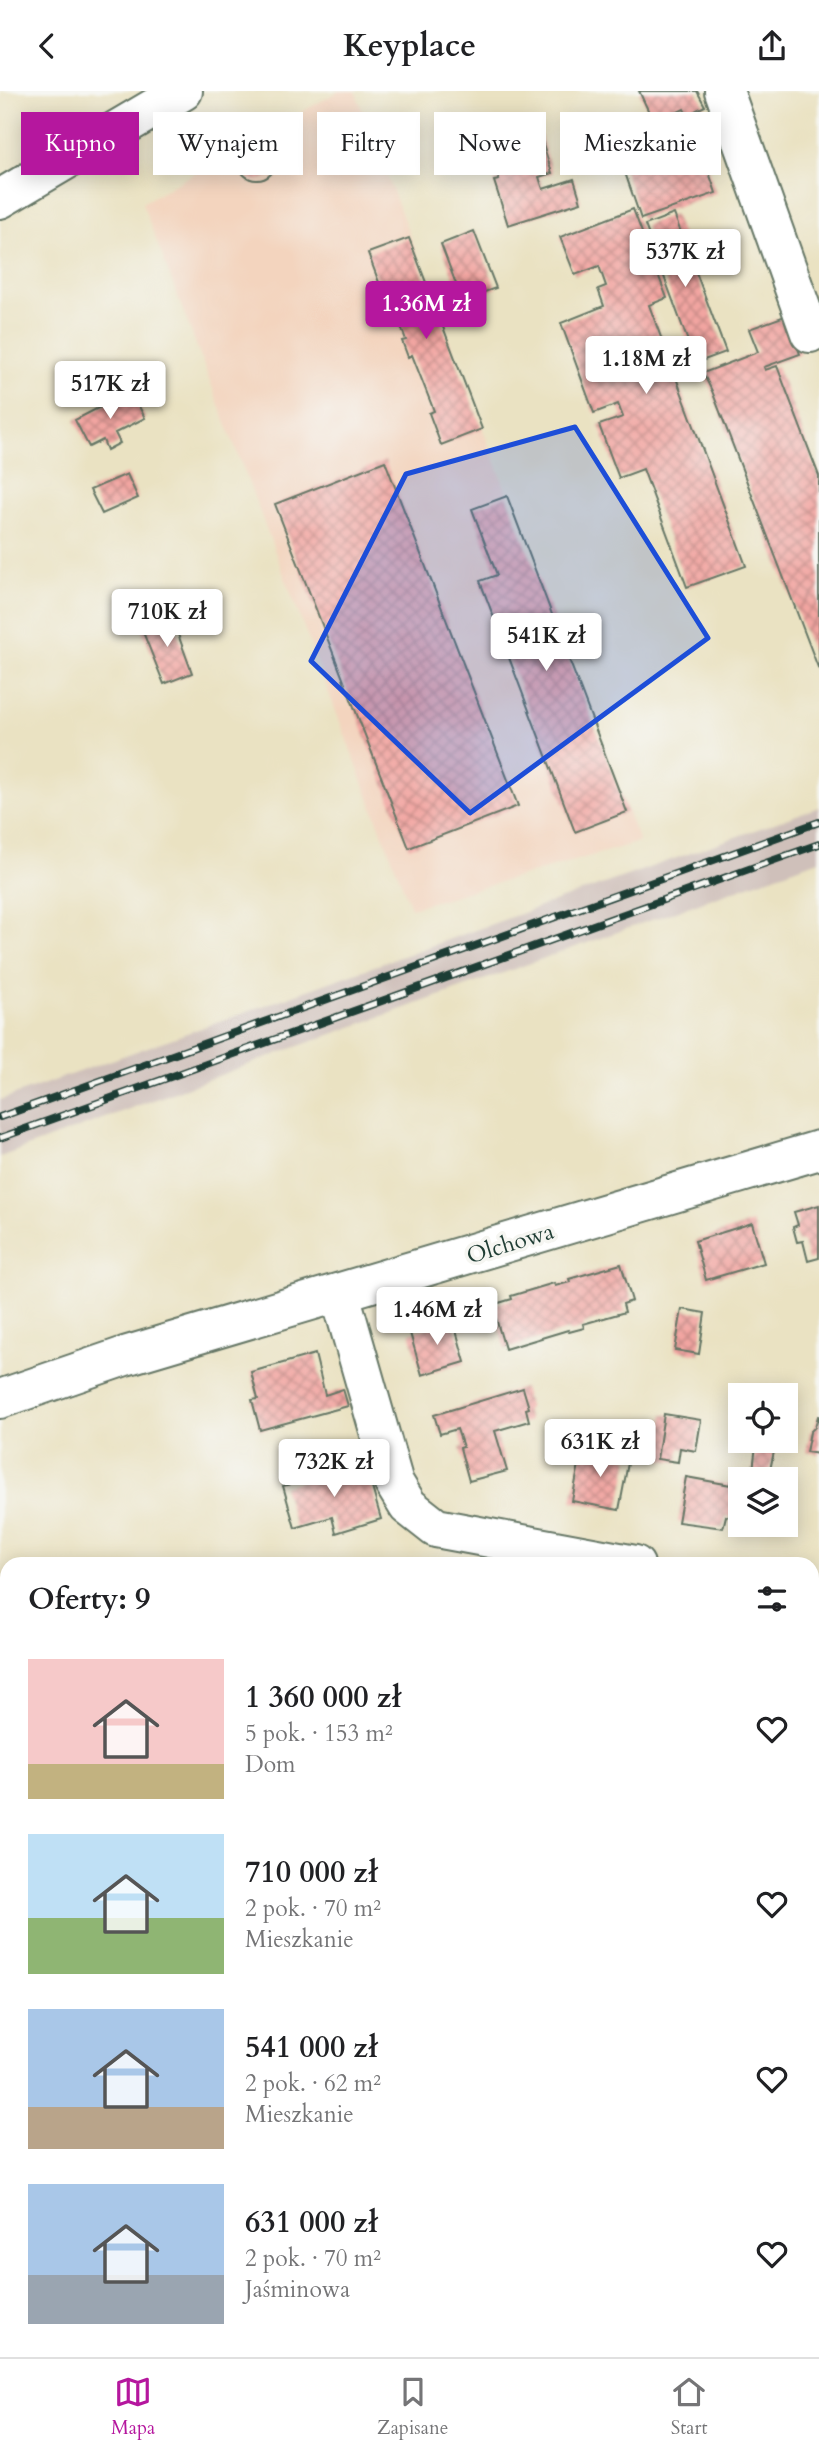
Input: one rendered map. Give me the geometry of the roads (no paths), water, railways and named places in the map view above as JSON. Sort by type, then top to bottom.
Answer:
[{"type":"street","points":[[0,199],[183,91]]},
{"type":"street","points":[[724,91],[810,333]]},
{"type":"street","name":"Olchowa","points":[[0,1399],[125,1356],[819,1150]]},
{"type":"street","points":[[340,1294],[394,1483],[408,1506],[436,1528],[592,1557]]},
{"type":"railway","points":[[0,1117],[819,822]]},
{"type":"railway","points":[[0,1138],[819,844]]}]
